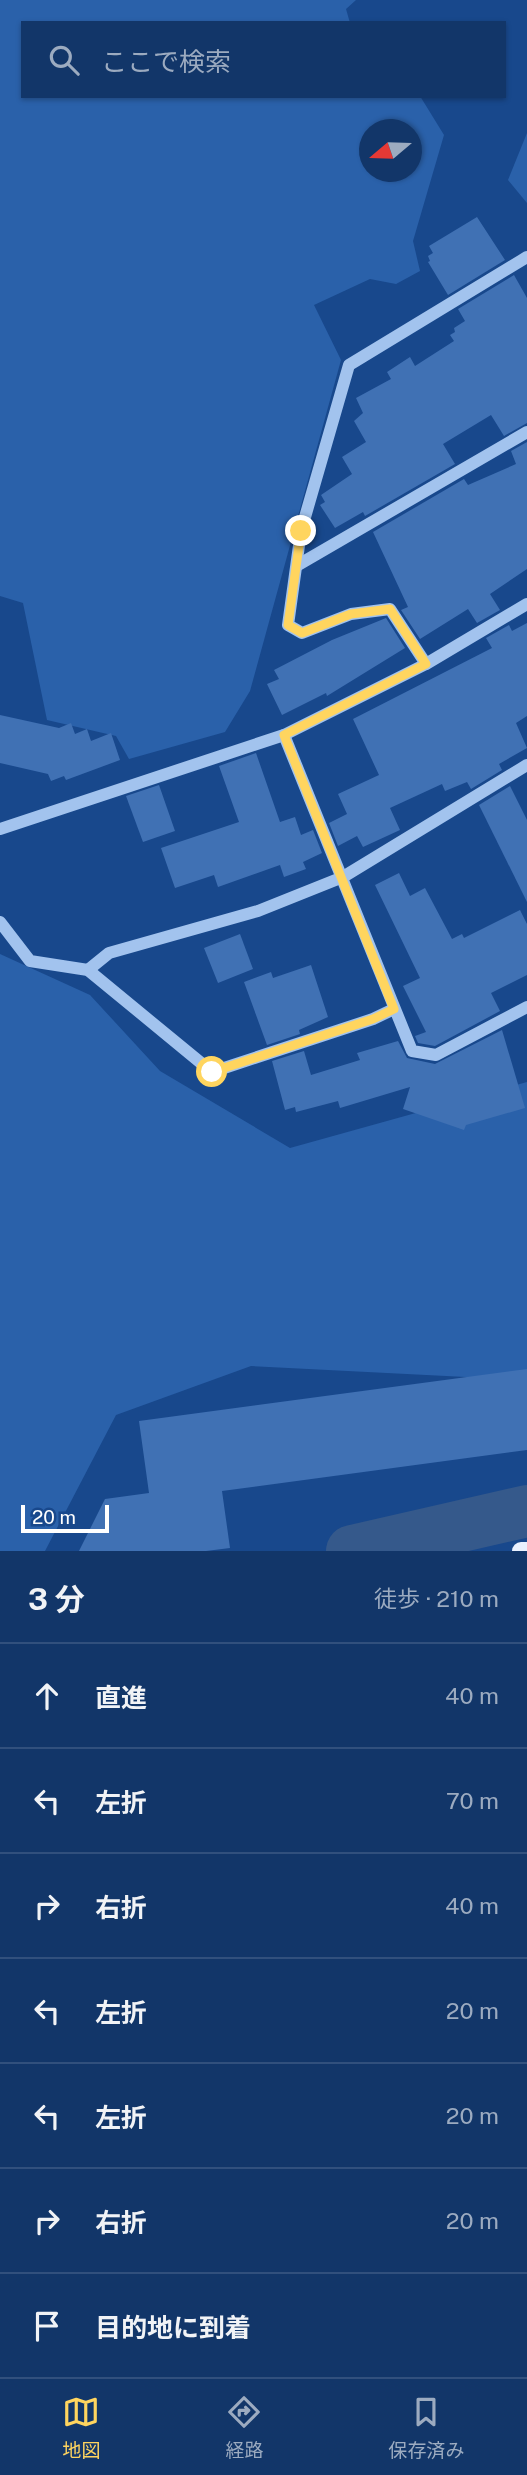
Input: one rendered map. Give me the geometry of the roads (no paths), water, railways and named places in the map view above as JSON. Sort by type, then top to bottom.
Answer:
[{"type":"main road","points":[[521,1551],[527,1550]]},
{"type":"street","points":[[426,664],[390,609],[351,614],[302,633],[288,625],[301,531],[349,365],[527,257]]},
{"type":"street","points":[[298,565],[527,432]]},
{"type":"street","points":[[0,829],[284,735],[426,664],[527,604]]},
{"type":"street","points":[[284,735],[412,1051],[436,1055],[527,1007]]},
{"type":"street","points":[[88,970],[109,953],[258,911],[343,877],[527,765]]},
{"type":"street","points":[[0,922],[30,961],[88,970],[212,1072],[373,1019],[394,1009]]},
{"type":"waterway","points":[[352,1551],[527,1511]]}]
